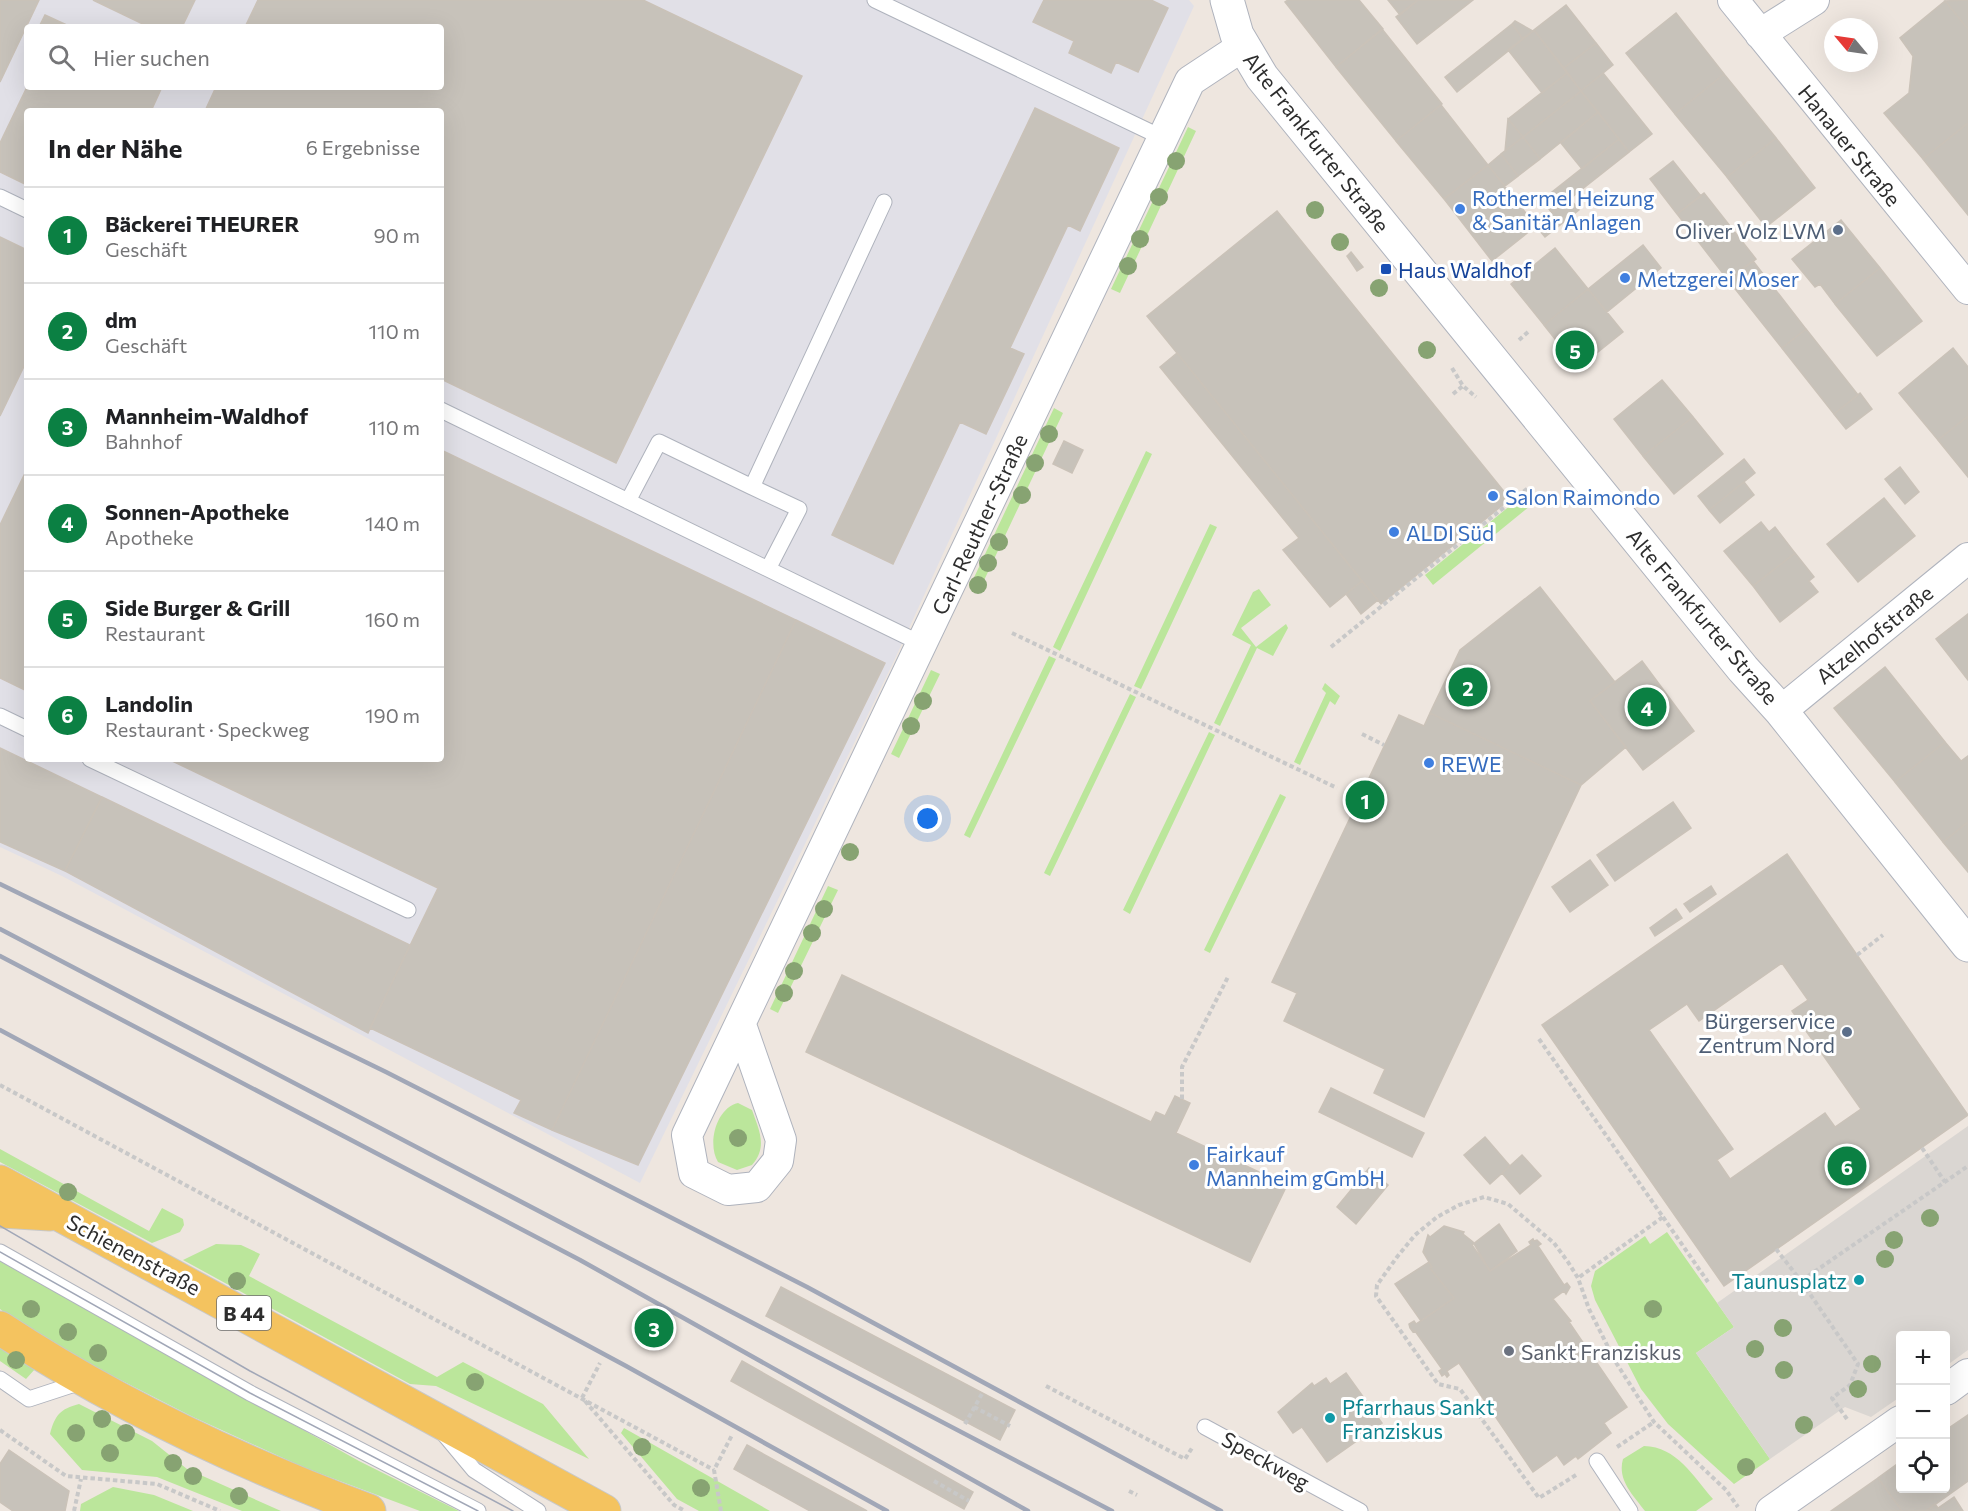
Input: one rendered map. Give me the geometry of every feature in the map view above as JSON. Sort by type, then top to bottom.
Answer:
[{"type":"main road","name":"Schienenstraße","points":[[0,1182],[426,1412]]},
{"type":"main road","name":"B 44","points":[[0,1211],[61,1215]]},
{"type":"main road","points":[[0,1328],[86,1380],[189,1434],[328,1502],[369,1511]]},
{"type":"main road","name":"B 44","points":[[426,1412],[604,1511]]},
{"type":"street","name":"Alte Frankfurter Straße","points":[[1227,0],[1243,46],[1262,77],[1351,189],[1679,587],[1743,669],[1781,711],[1968,945]]},
{"type":"street","name":"Hanauer Straße","points":[[1733,0],[1968,289]]},
{"type":"street","points":[[1760,34],[1814,0]]},
{"type":"street","name":"Carl-Reuther-Straße","points":[[741,1025],[781,1140],[778,1161],[757,1187],[728,1190],[694,1173],[687,1135],[1190,81],[1243,46]]},
{"type":"street","name":"Atzelhofstraße","points":[[1781,711],[1968,558]]},
{"type":"street","points":[[1950,1387],[1968,1374]]},
{"type":"street","points":[[1771,1511],[1896,1424]]},
{"type":"lane","points":[[875,0],[1163,138]]},
{"type":"lane","points":[[0,197],[24,209]]},
{"type":"lane","points":[[752,487],[884,202]]},
{"type":"lane","points":[[444,411],[922,644]]},
{"type":"lane","points":[[628,501],[659,442],[799,509],[768,569]]},
{"type":"lane","points":[[0,716],[24,728]]},
{"type":"lane","points":[[96,762],[408,910]]},
{"type":"lane","points":[[0,1252],[250,1393],[478,1511]]},
{"type":"lane","points":[[0,1379],[29,1400],[86,1380]]},
{"type":"lane","points":[[426,1412],[474,1470],[538,1511]]},
{"type":"lane","name":"Speckweg","points":[[1204,1427],[1360,1511]]},
{"type":"lane","points":[[1597,1461],[1630,1511]]},
{"type":"path","points":[[1453,394],[1468,382]]},
{"type":"path","points":[[1331,647],[1528,488]]},
{"type":"path","points":[[1012,633],[1337,788]]},
{"type":"path","points":[[1362,734],[1384,745]]},
{"type":"path","points":[[1857,955],[1883,935]]},
{"type":"path","points":[[1182,1099],[1182,1067],[1228,977]]},
{"type":"path","points":[[1539,1039],[1708,1281]]},
{"type":"path","points":[[0,1085],[714,1470]]},
{"type":"path","points":[[1922,1148],[1945,1182]]},
{"type":"path","points":[[1801,1281],[1968,1166]]},
{"type":"path","points":[[1654,1422],[1539,1498],[1460,1389],[1438,1384],[1376,1296],[1375,1290],[1415,1235],[1448,1210],[1484,1197],[1508,1204],[1554,1243],[1578,1278],[1589,1309],[1610,1351],[1654,1422],[1726,1490],[1741,1511]]},
{"type":"path","points":[[1578,1278],[1663,1217]]},
{"type":"path","points":[[1776,1249],[1801,1281],[1857,1364],[1850,1384],[1832,1398],[1851,1424]]},
{"type":"path","points":[[582,1398],[600,1363]]},
{"type":"path","points":[[1046,1386],[1185,1459],[1204,1427]]},
{"type":"path","points":[[965,1424],[983,1392]]},
{"type":"path","points":[[582,1398],[674,1505],[685,1511]]},
{"type":"path","points":[[975,1407],[1010,1426]]},
{"type":"path","points":[[0,1430],[66,1476],[81,1479],[112,1478],[157,1484],[220,1511]]},
{"type":"path","points":[[721,1511],[714,1470],[732,1435]]},
{"type":"path","points":[[74,1511],[81,1479]]},
{"type":"path","points":[[934,1481],[969,1501]]},
{"type":"path","points":[[1129,1491],[1137,1495]]},
{"type":"shaded area","points":[[0,0],[1189,0],[1194,6],[893,663],[640,1183],[62,876],[0,847]]},
{"type":"shaded area","name":"Taunusplatz","points":[[1968,1126],[1968,1350],[1950,1363],[1950,1331],[1896,1331],[1896,1400],[1871,1417],[1845,1407],[1770,1459],[1696,1353],[1734,1327],[1717,1303]]},
{"type":"green space","points":[[1188,127],[1196,131],[1120,293],[1111,289]]},
{"type":"green space","points":[[1054,408],[1063,413],[979,591],[970,586]]},
{"type":"green space","points":[[1146,451],[1152,454],[1060,651],[1053,647]]},
{"type":"green space","points":[[1522,496],[1530,506],[1433,585],[1425,575]]},
{"type":"green space","points":[[1210,524],[1217,527],[1141,689],[1134,686]]},
{"type":"green space","points":[[1259,589],[1271,605],[1241,628],[1256,647],[1286,624],[1288,628],[1273,656],[1257,648],[1220,726],[1214,723],[1251,645],[1232,635],[1253,592]]},
{"type":"green space","points":[[1049,656],[1056,659],[970,838],[964,835]]},
{"type":"green space","points":[[931,670],[940,674],[899,758],[891,754]]},
{"type":"green space","points":[[1325,683],[1340,696],[1335,705],[1330,701],[1300,765],[1294,762],[1326,693],[1322,689]]},
{"type":"green space","points":[[1130,694],[1136,697],[1050,876],[1044,873]]},
{"type":"green space","points":[[1209,732],[1215,735],[1130,914],[1123,910]]},
{"type":"green space","points":[[1280,794],[1286,797],[1210,953],[1204,950]]},
{"type":"green space","points":[[828,886],[838,890],[778,1013],[770,1009]]},
{"type":"green space","points":[[738,1103],[752,1110],[761,1145],[760,1152],[752,1165],[737,1170],[718,1162],[713,1146],[719,1119],[730,1106]]},
{"type":"green space","points":[[0,1149],[149,1231],[162,1208],[183,1219],[184,1225],[180,1232],[152,1243],[0,1162]]},
{"type":"green space","points":[[1667,1232],[1734,1327],[1696,1353],[1770,1459],[1734,1484],[1668,1424],[1641,1389],[1595,1300],[1591,1286],[1595,1271],[1645,1236],[1650,1244]]},
{"type":"green space","points":[[216,1244],[241,1245],[260,1254],[249,1276],[437,1377],[463,1362],[543,1404],[589,1459],[436,1386],[410,1384],[183,1260]]},
{"type":"green space","points":[[0,1261],[359,1461],[459,1511],[420,1511],[305,1468],[191,1416],[99,1369],[18,1323],[0,1309]]},
{"type":"green space","points":[[0,1345],[35,1369],[26,1379],[0,1361]]},
{"type":"green space","points":[[79,1404],[152,1441],[187,1469],[281,1511],[242,1511],[157,1477],[82,1470],[50,1434],[59,1414]]},
{"type":"green space","points":[[624,1428],[770,1511],[699,1511],[677,1499],[621,1433]]},
{"type":"green space","points":[[1644,1446],[1666,1451],[1675,1457],[1691,1472],[1713,1499],[1696,1511],[1645,1511],[1627,1487],[1622,1474],[1623,1459]]},
{"type":"green space","points":[[113,1487],[154,1495],[193,1511],[80,1511],[81,1504]]},
{"type":"building","points":[[0,0],[39,0],[28,24],[24,24],[24,32],[0,82]]},
{"type":"building","points":[[93,0],[195,0],[183,24],[143,24]]},
{"type":"building","points":[[258,0],[643,0],[802,76],[616,463],[444,380],[444,108],[206,108],[215,90],[444,90],[444,24],[246,24]]},
{"type":"building","points":[[1044,0],[1151,0],[1168,8],[1138,72],[1116,62],[1111,73],[1069,53],[1074,41],[1033,22]]},
{"type":"building","points":[[1288,0],[1359,0],[1383,29],[1336,67],[1285,2]]},
{"type":"building","points":[[1388,0],[1418,0],[1400,15]]},
{"type":"building","points":[[1418,0],[1473,0],[1417,44],[1396,17]]},
{"type":"building","points":[[1968,0],[1968,29],[1945,1]]},
{"type":"building","points":[[1945,1],[1968,29],[1968,123],[1923,159],[1884,113],[1909,93],[1913,56],[1900,38]]},
{"type":"building","points":[[1566,5],[1596,43],[1564,68],[1534,30]]},
{"type":"building","points":[[1676,13],[1724,74],[1675,114],[1626,53]]},
{"type":"building","points":[[45,15],[64,24],[40,24]]},
{"type":"building","points":[[1515,21],[1533,31],[1523,39],[1512,24]]},
{"type":"building","points":[[1512,24],[1523,39],[1457,92],[1445,77]]},
{"type":"building","points":[[1382,29],[1442,104],[1396,141],[1336,67]]},
{"type":"building","points":[[1534,30],[1567,73],[1542,93],[1508,50]]},
{"type":"building","points":[[1596,43],[1613,65],[1581,91],[1564,68]]},
{"type":"building","points":[[1567,73],[1581,91],[1523,137],[1508,119]]},
{"type":"building","points":[[1603,73],[1652,134],[1629,152],[1581,91]]},
{"type":"building","points":[[1724,74],[1776,138],[1727,177],[1675,114]]},
{"type":"building","points":[[26,90],[161,90],[152,108],[24,108],[24,184],[0,172],[0,143]]},
{"type":"building","points":[[1581,91],[1598,112],[1540,159],[1523,137]]},
{"type":"building","points":[[1441,105],[1488,165],[1444,199],[1396,141]]},
{"type":"building","points":[[1035,108],[1119,148],[1080,231],[1068,225],[1010,348],[1024,354],[986,434],[960,422],[893,564],[832,535]]},
{"type":"building","points":[[1598,112],[1619,139],[1582,169],[1561,143]]},
{"type":"building","points":[[1508,119],[1523,137],[1505,151]]},
{"type":"building","points":[[1968,123],[1968,215],[1923,159]]},
{"type":"building","points":[[1523,137],[1540,159],[1518,176],[1501,154]]},
{"type":"building","points":[[1776,138],[1815,188],[1766,227],[1727,177]]},
{"type":"building","points":[[1619,139],[1629,152],[1552,213],[1542,200]]},
{"type":"building","points":[[1501,154],[1518,176],[1505,186],[1488,165]]},
{"type":"building","points":[[1673,161],[1701,196],[1677,214],[1650,179]]},
{"type":"building","points":[[1488,165],[1536,226],[1492,261],[1444,199]]},
{"type":"building","points":[[1704,193],[1756,259],[1728,280],[1677,214]]},
{"type":"building","points":[[1570,199],[1579,210],[1545,237],[1536,226]]},
{"type":"building","points":[[1277,211],[1510,499],[1381,604],[1147,316]]},
{"type":"building","points":[[1841,220],[1880,268],[1835,304],[1820,284],[1815,287],[1792,259]]},
{"type":"building","points":[[0,237],[24,249],[24,366],[0,416]]},
{"type":"building","name":"Metzgerei Moser","points":[[1643,245],[1661,268],[1607,312],[1588,289]]},
{"type":"building","points":[[1555,248],[1588,289],[1544,325],[1511,284]]},
{"type":"building","points":[[1351,252],[1363,267],[1357,271],[1347,256]]},
{"type":"building","points":[[1753,261],[1806,329],[1782,348],[1728,280]]},
{"type":"building","points":[[1880,268],[1922,321],[1877,356],[1835,304]]},
{"type":"building","points":[[1588,289],[1623,332],[1578,368],[1544,325]]},
{"type":"building","points":[[1806,329],[1858,395],[1834,414],[1782,348]]},
{"type":"building","points":[[1953,348],[1968,367],[1968,416],[1938,440],[1899,393]]},
{"type":"building","points":[[1177,353],[1362,581],[1330,607],[1283,550],[1299,538],[1160,367]]},
{"type":"building","points":[[1662,380],[1693,417],[1643,456],[1614,419]]},
{"type":"building","points":[[1860,393],[1872,409],[1846,429],[1834,414]]},
{"type":"building","points":[[1968,416],[1968,477],[1938,440]]},
{"type":"building","points":[[1693,417],[1723,454],[1674,494],[1643,456]]},
{"type":"building","points":[[1064,441],[1083,450],[1072,473],[1053,464]]},
{"type":"building","points":[[444,451],[796,620],[552,1130],[514,1113],[521,1100],[370,1028],[438,888],[174,762],[444,762]]},
{"type":"building","points":[[1744,459],[1755,473],[1709,510],[1698,496]]},
{"type":"building","points":[[1900,467],[1919,492],[1905,504],[1885,479]]},
{"type":"building","points":[[24,475],[24,690],[0,678],[0,525]]},
{"type":"building","points":[[1744,482],[1754,495],[1720,523],[1709,510]]},
{"type":"building","points":[[1884,498],[1915,536],[1858,582],[1827,544]]},
{"type":"building","points":[[1761,522],[1769,532],[1775,527],[1795,553],[1753,586],[1724,551]]},
{"type":"building","points":[[1795,553],[1814,577],[1809,581],[1818,592],[1780,622],[1753,586]]},
{"type":"building","points":[[1362,581],[1378,600],[1361,614],[1346,594]]},
{"type":"building","points":[[1540,587],[1615,682],[1590,701],[1626,747],[1581,785],[1430,713],[1460,650]]},
{"type":"building","points":[[1968,614],[1968,680],[1936,639]]},
{"type":"building","points":[[796,620],[885,663],[638,1165],[552,1130]]},
{"type":"building","points":[[1642,661],[1694,731],[1643,770],[1590,701]]},
{"type":"building","points":[[1885,667],[1945,742],[1895,782],[1834,708]]},
{"type":"building","points":[[1430,713],[1581,785],[1424,1117],[1374,1093],[1385,1069],[1284,1021],[1297,993],[1272,982],[1399,715],[1424,726]]},
{"type":"building","points":[[1945,742],[1961,761],[1968,756],[1968,822],[1943,842],[1895,782]]},
{"type":"building","points":[[0,748],[24,760],[24,762],[29,762],[102,797],[65,871],[0,842]]},
{"type":"building","points":[[102,797],[410,945],[368,1033],[65,871]]},
{"type":"building","points":[[1673,802],[1691,828],[1615,881],[1597,855]]},
{"type":"building","points":[[1968,822],[1968,872],[1943,842]]},
{"type":"building","points":[[1787,854],[1968,1115],[1724,1286],[1542,1025]],"holes":[[[1782,963],[1808,1000],[1792,1011],[1861,1109],[1835,1127],[1825,1113],[1730,1179],[1717,1160],[1733,1149],[1649,1030],[1687,1004],[1699,1021]]]},
{"type":"building","points":[[1590,860],[1608,885],[1570,912],[1552,887]]},
{"type":"building","points":[[1711,886],[1716,894],[1690,912],[1684,904]]},
{"type":"building","points":[[1676,909],[1682,918],[1655,936],[1650,928]]},
{"type":"building","points":[[842,975],[1151,1122],[1156,1112],[1165,1116],[1175,1096],[1190,1103],[1176,1133],[1287,1185],[1250,1262],[806,1052]]},
{"type":"building","points":[[1331,1088],[1424,1133],[1412,1157],[1319,1112]]},
{"type":"building","points":[[1485,1137],[1510,1166],[1490,1184],[1464,1155]]},
{"type":"building","points":[[1522,1155],[1541,1176],[1520,1194],[1502,1173]]},
{"type":"building","points":[[1369,1168],[1388,1185],[1356,1224],[1337,1207]]},
{"type":"building","points":[[1499,1224],[1517,1251],[1490,1271],[1472,1245]]},
{"type":"building","name":"Sankt Franziskus","points":[[1444,1226],[1464,1232],[1463,1234],[1473,1242],[1490,1271],[1531,1245],[1529,1242],[1533,1239],[1537,1240],[1541,1244],[1538,1246],[1564,1285],[1567,1283],[1570,1287],[1566,1294],[1564,1291],[1553,1299],[1571,1321],[1569,1322],[1627,1407],[1604,1423],[1611,1433],[1578,1459],[1576,1456],[1564,1465],[1557,1455],[1533,1472],[1459,1363],[1447,1371],[1449,1375],[1447,1377],[1445,1374],[1442,1376],[1439,1371],[1442,1369],[1415,1331],[1413,1332],[1410,1328],[1409,1324],[1414,1321],[1416,1324],[1454,1298],[1430,1268],[1432,1267],[1423,1252],[1428,1235],[1430,1237]]},
{"type":"building","points":[[1429,1262],[1432,1267],[1430,1268],[1454,1298],[1421,1321],[1395,1284]]},
{"type":"building","points":[[781,1287],[1015,1410],[1000,1440],[766,1316]]},
{"type":"building","points":[[742,1361],[973,1492],[964,1509],[731,1381]]},
{"type":"building","name":"Pfarrhaus Sankt Franziskus","points":[[1346,1373],[1382,1423],[1327,1462],[1302,1427],[1293,1433],[1278,1412],[1312,1383],[1314,1386],[1326,1378],[1330,1384]]},
{"type":"building","points":[[1968,1415],[1968,1481],[1926,1511],[1902,1511],[1878,1478],[1896,1465],[1896,1493],[1950,1493],[1950,1427]]},
{"type":"building","points":[[747,1445],[867,1511],[810,1511],[734,1469]]},
{"type":"building","points":[[9,1450],[69,1491],[65,1511],[13,1511],[0,1502],[0,1464]]},
{"type":"building","points":[[1878,1478],[1902,1511],[1831,1511]]},
{"type":"building","points":[[1954,1497],[1963,1511],[1926,1511],[1935,1504],[1938,1508]]},
{"type":"tram line","points":[[0,1226],[250,1371],[513,1511]]},
{"type":"tram line","points":[[0,1252],[250,1393],[478,1511]]},
{"type":"railway","points":[[0,884],[386,1072],[807,1287],[1221,1511]]},
{"type":"railway","points":[[0,929],[1112,1511]]},
{"type":"railway","points":[[0,956],[580,1260],[1028,1511]]},
{"type":"railway","points":[[0,1030],[626,1366],[887,1511]]},
{"type":"place","name":"Rothermel Heizung & Sanitär Anlagen","points":[[1460,209]]},
{"type":"place","name":"Oliver Volz LVM","points":[[1838,230]]},
{"type":"place","name":"Haus Waldhof","points":[[1386,269]]},
{"type":"place","name":"Metzgerei Moser","points":[[1625,278]]},
{"type":"place","name":"Side Burger & Grill","points":[[1575,350]]},
{"type":"place","name":"Salon Raimondo","points":[[1493,496]]},
{"type":"place","name":"ALDI Süd","points":[[1394,532]]},
{"type":"place","name":"dm","points":[[1468,687]]},
{"type":"place","name":"Sonnen-Apotheke","points":[[1647,707]]},
{"type":"place","name":"REWE","points":[[1429,763]]},
{"type":"place","name":"Bäckerei THEURER","points":[[1365,800]]},
{"type":"place","name":"Bürgerservice Zentrum Nord","points":[[1847,1032]]},
{"type":"place","name":"Fairkauf Mannheim gGmbH","points":[[1194,1165]]},
{"type":"place","name":"Landolin","points":[[1847,1166]]},
{"type":"place","name":"Taunusplatz","points":[[1859,1280]]},
{"type":"place","name":"Mannheim-Waldhof","points":[[654,1328]]},
{"type":"place","name":"Sankt Franziskus","points":[[1509,1351]]},
{"type":"place","name":"Pfarrhaus Sankt Franziskus","points":[[1330,1418]]}]
